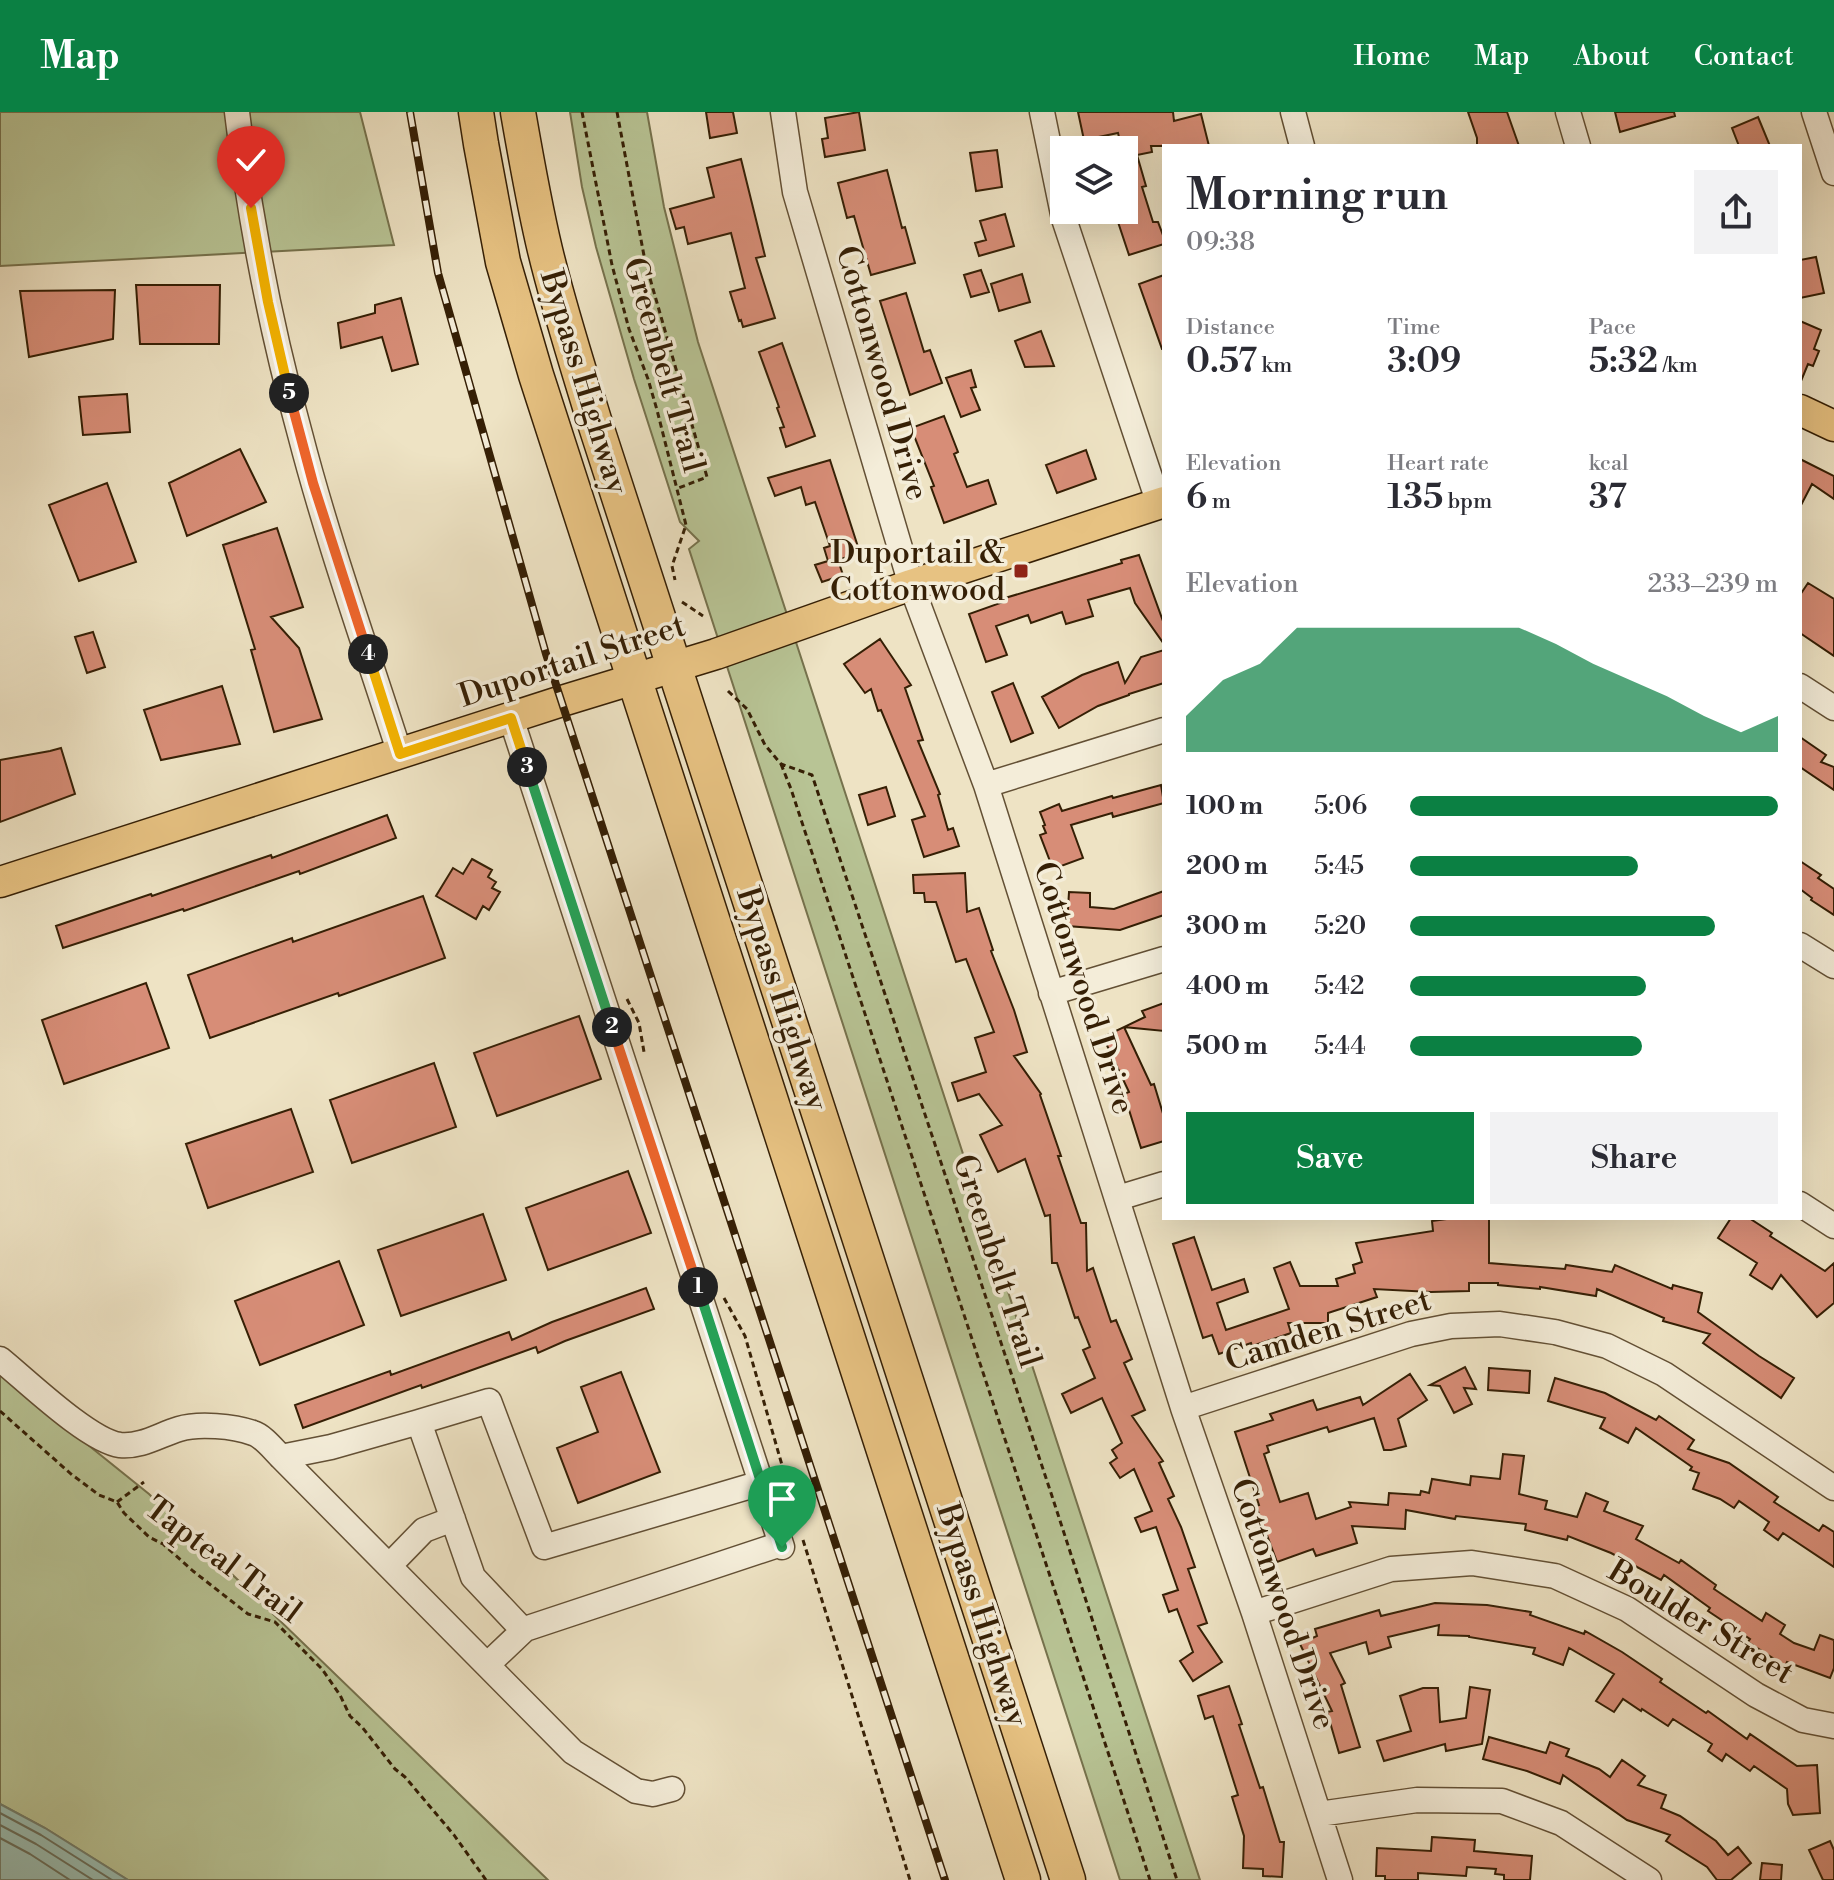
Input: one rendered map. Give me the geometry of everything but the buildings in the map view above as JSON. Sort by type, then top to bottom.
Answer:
[{"type":"highway","name":"Bypass Highway","points":[[476,112],[503,262],[536,375],[1023,1880]]},
{"type":"highway","name":"Bypass Highway","points":[[518,112],[530,182],[568,335],[1068,1880]]},
{"type":"main road","points":[[1802,411],[1832,420]]},
{"type":"main road","name":"Duportail Street","points":[[0,882],[716,654],[911,585],[1162,503]]},
{"type":"street","points":[[237,112],[257,243],[291,403],[313,483],[400,754]]},
{"type":"street","name":"Cottonwood Drive","points":[[783,112],[795,192],[911,585],[986,785],[1183,1408],[1254,1613],[1340,1880]]},
{"type":"street","points":[[1042,112],[1064,219],[1162,503]]},
{"type":"street","points":[[1293,112],[1301,144]]},
{"type":"street","points":[[1568,112],[1577,144]]},
{"type":"street","points":[[1814,112],[1834,173]]},
{"type":"street","points":[[1802,687],[1834,708]]},
{"type":"street","points":[[487,1665],[523,1630],[781,1545],[511,718]]},
{"type":"street","points":[[986,785],[1162,731]]},
{"type":"street","points":[[1802,946],[1834,966]]},
{"type":"street","points":[[1051,993],[1162,960]]},
{"type":"street","points":[[1118,1198],[1162,1185]]},
{"type":"street","points":[[1802,1205],[1834,1226]]},
{"type":"street","name":"Camden Street","points":[[1183,1408],[1411,1334],[1451,1326],[1500,1324],[1555,1332],[1607,1346],[1664,1374],[1834,1488]]},
{"type":"street","points":[[0,1359],[102,1440],[120,1445],[139,1444],[182,1428],[218,1426],[255,1433],[575,1754],[636,1791],[653,1794],[672,1789]]},
{"type":"street","points":[[281,1457],[331,1447],[489,1401],[544,1547],[761,1483]]},
{"type":"street","points":[[419,1422],[473,1577],[523,1630]]},
{"type":"street","points":[[389,1566],[424,1530],[453,1519]]},
{"type":"street","name":"Boulder Street","points":[[1254,1613],[1391,1569],[1472,1563],[1555,1576],[1627,1609],[1756,1695],[1803,1720],[1834,1726]]},
{"type":"street","points":[[1319,1814],[1417,1800],[1502,1801],[1561,1823],[1649,1880]]},
{"type":"path","name":"Greenbelt Trail","points":[[582,112],[612,265],[629,329],[657,410],[686,525],[672,566],[677,589]]},
{"type":"path","points":[[617,112],[645,261],[707,477],[676,489]]},
{"type":"path","points":[[680,600],[703,616]]},
{"type":"path","name":"Greenbelt Trail","points":[[728,691],[747,709],[765,745],[781,764],[812,775],[1177,1880]]},
{"type":"path","points":[[781,764],[1150,1880]]},
{"type":"path","name":"Tapteal Trail","points":[[0,1411],[71,1474],[99,1495],[117,1502],[149,1537],[163,1544],[248,1614],[275,1622],[322,1669],[350,1716],[454,1835],[486,1880]]},
{"type":"path","points":[[117,1502],[144,1482]]},
{"type":"green space","points":[[0,112],[360,112],[394,245],[0,266]]},
{"type":"green space","points":[[570,112],[647,112],[664,207],[698,342],[1200,1880],[1120,1880],[689,549],[699,541],[680,522],[634,379],[596,247],[582,187]]},
{"type":"green space","points":[[0,1372],[149,1494],[548,1880],[128,1880],[0,1804]]},
{"type":"water","points":[[0,1804],[45,1828],[128,1880],[0,1880]]},
{"type":"railway","points":[[410,112],[438,273],[546,654],[945,1880]]},
{"type":"place","name":"Duportail & Cottonwood","points":[[1021,571]]},
{"type":"route","points":[[251,208],[279,351],[313,483],[400,754],[511,718],[782,1547]]}]
